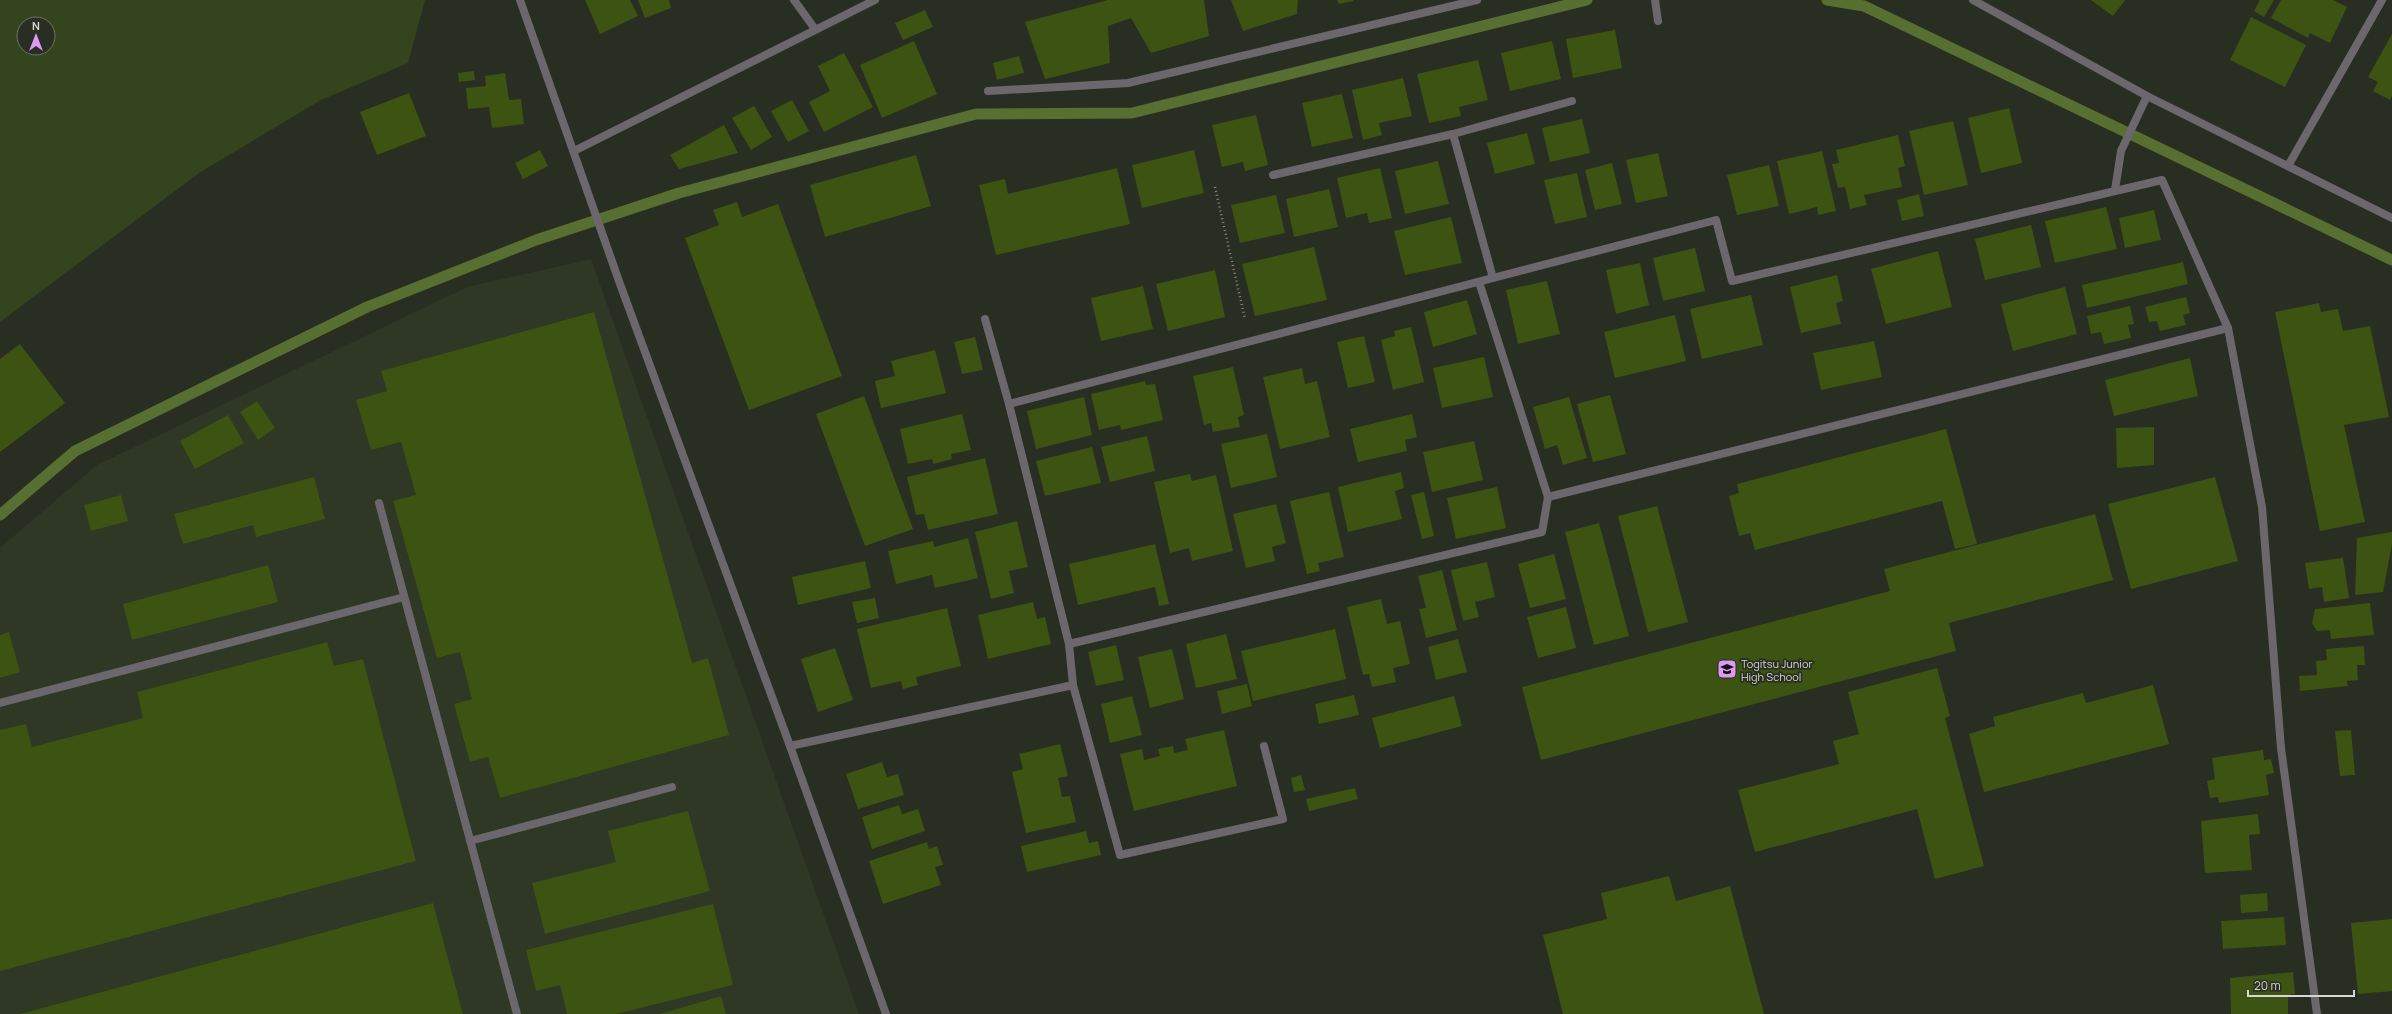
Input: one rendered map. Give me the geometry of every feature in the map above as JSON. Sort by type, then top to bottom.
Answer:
[{"type":"street","points":[[520,0],[620,284],[790,746],[886,1014]]},
{"type":"street","points":[[794,0],[815,29]]},
{"type":"street","points":[[574,151],[874,0]]},
{"type":"street","points":[[988,91],[1128,83],[1477,0]]},
{"type":"street","points":[[1655,0],[1658,21]]},
{"type":"street","points":[[1973,0],[2147,96],[2392,218]]},
{"type":"street","points":[[2288,166],[2382,0]]},
{"type":"street","points":[[2115,190],[2120,151],[2147,96]]},
{"type":"street","points":[[1273,176],[1453,134],[1572,101]]},
{"type":"street","points":[[1453,134],[1493,278]]},
{"type":"street","points":[[1009,404],[1716,220],[1732,281],[2162,180],[2228,328],[2262,506],[2281,748],[2317,1014]]},
{"type":"street","points":[[1069,644],[1542,532],[1548,496],[1479,282]]},
{"type":"street","points":[[985,319],[1009,404],[1069,644],[1073,685],[1120,855],[1283,819],[1264,746]]},
{"type":"street","points":[[1548,496],[2228,328]]},
{"type":"street","points":[[379,503],[518,1014]]},
{"type":"street","points":[[0,704],[404,596]]},
{"type":"street","points":[[790,746],[1073,685]]},
{"type":"street","points":[[470,840],[672,787]]},
{"type":"path","points":[[1215,187],[1250,341]]},
{"type":"shaded area","points":[[591,259],[859,1014],[0,1014],[0,548],[97,465],[467,287]]},
{"type":"green space","points":[[0,0],[425,0],[408,63],[321,100],[199,173],[0,322]]},
{"type":"building","points":[[585,0],[630,0],[638,16],[600,34]]},
{"type":"building","points":[[638,0],[669,0],[671,8],[645,18]]},
{"type":"building","points":[[1108,0],[1204,0],[1209,36],[1151,53],[1131,18],[1108,26],[1110,63],[1045,79],[1025,22]]},
{"type":"building","points":[[1231,0],[1298,0],[1297,14],[1243,31]]},
{"type":"building","points":[[1337,0],[1353,0],[1353,1],[1339,4]]},
{"type":"building","points":[[2091,0],[2125,0],[2113,16]]},
{"type":"building","points":[[2260,0],[2274,0],[2264,17],[2254,11]]},
{"type":"building","points":[[2281,0],[2333,0],[2347,7],[2330,43],[2310,33],[2308,38],[2271,18]]},
{"type":"building","points":[[925,10],[933,27],[903,40],[895,23]]},
{"type":"building","points":[[2251,17],[2306,45],[2285,87],[2230,60]]},
{"type":"building","points":[[1615,30],[1622,68],[1573,78],[1566,39]]},
{"type":"building","points":[[2392,34],[2392,96],[2390,100],[2373,91],[2378,82],[2368,77]]},
{"type":"building","points":[[914,41],[937,94],[882,118],[860,65]]},
{"type":"building","points":[[1552,41],[1561,79],[1510,91],[1501,53]]},
{"type":"building","points":[[844,53],[873,107],[824,132],[809,102],[830,91],[818,66]]},
{"type":"building","points":[[1019,56],[1024,73],[997,80],[993,63]]},
{"type":"building","points":[[1478,60],[1488,100],[1459,107],[1461,116],[1429,123],[1417,74]]},
{"type":"building","points":[[474,71],[475,80],[459,82],[458,73]]},
{"type":"building","points":[[505,73],[509,100],[521,99],[524,124],[492,128],[489,107],[468,109],[466,88],[486,86],[485,76]]},
{"type":"building","points":[[1403,78],[1412,116],[1379,123],[1382,135],[1363,140],[1352,90]]},
{"type":"building","points":[[409,93],[426,136],[377,155],[360,112]]},
{"type":"building","points":[[1342,94],[1353,138],[1312,147],[1302,103]]},
{"type":"building","points":[[792,100],[809,131],[788,142],[771,111]]},
{"type":"building","points":[[754,106],[772,137],[751,150],[732,118]]},
{"type":"building","points":[[2009,108],[2022,163],[1981,173],[1968,118]]},
{"type":"building","points":[[1256,115],[1268,165],[1245,171],[1243,162],[1222,167],[1212,125]]},
{"type":"building","points":[[1582,119],[1590,153],[1550,162],[1542,128]]},
{"type":"building","points":[[1953,121],[1968,185],[1924,195],[1909,131]]},
{"type":"building","points":[[724,125],[738,153],[679,169],[670,155]]},
{"type":"building","points":[[1527,133],[1535,164],[1495,174],[1487,143]]},
{"type":"building","points":[[1898,135],[1905,166],[1898,168],[1902,187],[1864,195],[1867,205],[1850,209],[1845,187],[1838,188],[1832,164],[1839,163],[1836,150]]},
{"type":"building","points":[[540,150],[548,166],[523,179],[515,163]]},
{"type":"building","points":[[1194,150],[1204,193],[1142,208],[1132,165]]},
{"type":"building","points":[[1822,151],[1836,211],[1818,215],[1817,207],[1789,214],[1777,161]]},
{"type":"building","points":[[1658,153],[1668,196],[1636,203],[1626,160]]},
{"type":"building","points":[[916,155],[931,206],[825,237],[810,185]]},
{"type":"building","points":[[1438,161],[1449,204],[1405,214],[1395,171]]},
{"type":"building","points":[[1612,163],[1622,204],[1595,210],[1585,170]]},
{"type":"building","points":[[1769,165],[1779,206],[1737,215],[1727,175]]},
{"type":"building","points":[[1117,168],[1130,224],[996,255],[979,185],[1005,179],[1008,194]]},
{"type":"building","points":[[1380,168],[1392,218],[1369,223],[1367,213],[1346,218],[1337,178]]},
{"type":"building","points":[[1577,173],[1587,217],[1555,224],[1544,180]]},
{"type":"building","points":[[1329,189],[1338,227],[1294,237],[1286,199]]},
{"type":"building","points":[[1919,194],[1924,216],[1902,221],[1897,200]]},
{"type":"building","points":[[1276,195],[1285,233],[1240,243],[1231,205]]},
{"type":"building","points":[[737,202],[742,217],[778,204],[842,376],[749,410],[685,238],[719,225],[713,210]]},
{"type":"building","points":[[2106,207],[2117,249],[2055,263],[2045,221]]},
{"type":"building","points":[[2154,210],[2161,240],[2125,248],[2119,218]]},
{"type":"building","points":[[1451,217],[1462,263],[1405,275],[1394,231]]},
{"type":"building","points":[[2031,225],[2041,267],[1985,280],[1975,239]]},
{"type":"building","points":[[1314,247],[1327,300],[1255,316],[1242,264]]},
{"type":"building","points":[[1695,248],[1705,291],[1663,301],[1653,258]]},
{"type":"building","points":[[1938,251],[1952,307],[1886,324],[1871,269]]},
{"type":"building","points":[[2183,262],[2188,284],[2087,308],[2082,285]]},
{"type":"building","points":[[1640,263],[1649,305],[1616,314],[1606,270]]},
{"type":"building","points":[[1215,270],[1225,317],[1168,331],[1156,284]]},
{"type":"building","points":[[1837,275],[1843,301],[1836,303],[1841,324],[1801,333],[1790,287]]},
{"type":"building","points":[[1547,281],[1560,334],[1518,344],[1506,290]]},
{"type":"building","points":[[1143,286],[1153,329],[1101,341],[1091,298]]},
{"type":"building","points":[[2065,287],[2077,334],[2013,351],[2001,304]]},
{"type":"building","points":[[1751,295],[1763,345],[1702,359],[1690,309]]},
{"type":"building","points":[[2186,297],[2190,313],[2183,315],[2186,325],[2160,331],[2157,321],[2149,322],[2145,307]]},
{"type":"building","points":[[1467,300],[1477,334],[1433,347],[1424,312]]},
{"type":"building","points":[[2319,303],[2321,312],[2338,309],[2343,331],[2370,326],[2389,417],[2344,425],[2365,522],[2320,531],[2275,312]]},
{"type":"building","points":[[2130,306],[2134,324],[2128,325],[2131,338],[2104,344],[2101,332],[2091,334],[2087,316]]},
{"type":"building","points":[[594,312],[692,663],[708,658],[729,735],[500,798],[488,757],[470,762],[454,704],[472,699],[460,652],[437,658],[393,501],[416,495],[401,442],[371,450],[356,400],[387,391],[381,371]]},
{"type":"building","points":[[1675,315],[1686,361],[1615,378],[1604,332]]},
{"type":"building","points":[[1411,327],[1424,382],[1393,390],[1381,340],[1395,336],[1394,331]]},
{"type":"building","points":[[1364,336],[1375,382],[1348,388],[1337,342]]},
{"type":"building","points":[[975,337],[983,370],[962,374],[954,342]]},
{"type":"building","points":[[1874,341],[1882,377],[1821,390],[1813,353]]},
{"type":"building","points":[[20,344],[65,403],[0,452],[0,359]]},
{"type":"building","points":[[935,350],[946,393],[881,408],[875,381],[895,376],[891,361]]},
{"type":"building","points":[[1484,357],[1493,397],[1442,408],[1433,368]]},
{"type":"building","points":[[2190,358],[2198,396],[2114,416],[2105,380]]},
{"type":"building","points":[[1233,367],[1244,415],[1238,417],[1240,427],[1213,432],[1211,423],[1204,425],[1193,376]]},
{"type":"building","points":[[1302,368],[1305,384],[1317,381],[1330,437],[1280,449],[1263,377]]},
{"type":"building","points":[[1145,381],[1146,385],[1155,384],[1163,420],[1121,430],[1120,425],[1099,430],[1091,394]]},
{"type":"building","points":[[1610,395],[1626,454],[1593,462],[1577,404]]},
{"type":"building","points":[[864,396],[913,529],[865,546],[816,414]]},
{"type":"building","points":[[1084,397],[1092,435],[1036,449],[1027,411]]},
{"type":"building","points":[[1569,397],[1587,458],[1563,465],[1557,445],[1545,449],[1533,407]]},
{"type":"building","points":[[257,401],[275,428],[258,440],[240,412]]},
{"type":"building","points":[[962,414],[971,450],[951,454],[952,459],[933,464],[932,459],[908,464],[900,429]]},
{"type":"building","points":[[1412,414],[1417,437],[1405,440],[1407,451],[1358,462],[1350,429]]},
{"type":"building","points":[[228,415],[244,443],[195,469],[180,441]]},
{"type":"building","points":[[2154,427],[2154,465],[2117,468],[2116,428]]},
{"type":"building","points":[[1946,429],[1977,544],[1955,549],[1942,501],[1755,550],[1750,533],[1739,536],[1729,496],[1739,493],[1737,484]]},
{"type":"building","points":[[1267,434],[1277,477],[1231,488],[1221,444]]},
{"type":"building","points":[[1147,436],[1155,471],[1110,482],[1101,447]]},
{"type":"building","points":[[1474,441],[1483,480],[1432,492],[1423,452]]},
{"type":"building","points":[[1092,447],[1101,483],[1045,496],[1036,461]]},
{"type":"building","points":[[985,458],[998,514],[928,530],[924,514],[916,515],[907,477]]},
{"type":"building","points":[[1401,472],[1404,488],[1395,491],[1402,519],[1348,532],[1338,487]]},
{"type":"building","points":[[1190,474],[1192,481],[1216,475],[1233,551],[1192,561],[1189,548],[1170,553],[1154,482]]},
{"type":"building","points":[[314,477],[325,519],[256,537],[253,525],[183,544],[174,514]]},
{"type":"building","points":[[2215,477],[2238,561],[2131,589],[2108,504]]},
{"type":"building","points":[[1497,487],[1506,528],[1456,539],[1447,498]]},
{"type":"building","points":[[1329,492],[1344,557],[1318,563],[1320,571],[1307,574],[1290,501]]},
{"type":"building","points":[[1424,492],[1434,536],[1422,539],[1411,495]]},
{"type":"building","points":[[121,495],[128,521],[91,531],[84,505]]},
{"type":"building","points":[[1276,504],[1286,543],[1272,547],[1275,561],[1246,568],[1233,514]]},
{"type":"building","points":[[1657,506],[1688,622],[1648,632],[1618,516]]},
{"type":"building","points":[[2095,514],[2113,580],[1949,623],[1956,651],[1541,760],[1522,687],[1890,591],[1884,569]]},
{"type":"building","points":[[1017,521],[1028,567],[1009,571],[1014,593],[991,599],[975,532]]},
{"type":"building","points":[[1599,523],[1629,636],[1594,645],[1565,532]]},
{"type":"building","points":[[2392,532],[2392,544],[2383,592],[2355,595],[2357,538]]},
{"type":"building","points":[[968,538],[978,578],[935,588],[932,575],[896,584],[888,551],[933,541],[934,547]]},
{"type":"building","points":[[1155,544],[1169,604],[1159,606],[1155,587],[1078,605],[1069,564]]},
{"type":"building","points":[[1554,554],[1566,599],[1530,608],[1518,564]]},
{"type":"building","points":[[2343,558],[2349,598],[2324,602],[2322,587],[2309,589],[2305,563]]},
{"type":"building","points":[[865,561],[871,588],[798,605],[792,577]]},
{"type":"building","points":[[1487,562],[1495,597],[1475,602],[1479,617],[1463,621],[1451,570]]},
{"type":"building","points":[[268,565],[278,602],[132,640],[123,604]]},
{"type":"building","points":[[1442,570],[1457,630],[1426,638],[1419,609],[1426,608],[1418,576]]},
{"type":"building","points":[[875,598],[879,618],[857,623],[852,602]]},
{"type":"building","points":[[1381,599],[1387,624],[1400,621],[1410,664],[1393,668],[1396,682],[1372,687],[1369,674],[1363,675],[1347,607]]},
{"type":"building","points":[[1033,602],[1037,619],[1045,617],[1051,644],[988,659],[978,615]]},
{"type":"building","points":[[2370,603],[2374,635],[2331,639],[2330,630],[2317,631],[2312,623],[2315,609]]},
{"type":"building","points":[[1566,607],[1576,648],[1538,658],[1527,617]]},
{"type":"building","points":[[947,608],[961,666],[916,677],[918,685],[903,689],[901,681],[871,688],[857,629]]},
{"type":"building","points":[[1335,629],[1346,679],[1253,701],[1241,651]]},
{"type":"building","points":[[9,632],[20,672],[0,678],[0,635]]},
{"type":"building","points":[[1226,634],[1237,679],[1196,688],[1186,644]]},
{"type":"building","points":[[1458,639],[1467,672],[1436,680],[1428,647]]},
{"type":"building","points":[[327,642],[334,666],[363,659],[416,861],[0,971],[0,730],[26,724],[32,747],[143,718],[137,692]]},
{"type":"building","points":[[1116,645],[1124,680],[1096,686],[1088,652]]},
{"type":"building","points":[[2364,646],[2365,665],[2357,665],[2358,680],[2347,681],[2348,686],[2300,691],[2299,676],[2317,675],[2316,661],[2327,660],[2326,649]]},
{"type":"building","points":[[835,648],[853,700],[818,712],[801,659]]},
{"type":"building","points":[[1172,649],[1184,699],[1150,708],[1138,657]]},
{"type":"building","points":[[1937,668],[1950,716],[1945,718],[1984,866],[1935,879],[1917,809],[1755,852],[1738,790],[1839,764],[1833,741],[1859,734],[1848,692]]},
{"type":"building","points":[[1247,684],[1252,706],[1222,714],[1217,691]]},
{"type":"building","points":[[2153,685],[2169,744],[1984,792],[1969,734],[1995,726],[1993,717],[2083,693],[2086,703]]},
{"type":"building","points":[[1354,695],[1359,715],[1319,724],[1315,704]]},
{"type":"building","points":[[1132,696],[1142,735],[1110,743],[1101,704]]},
{"type":"building","points":[[1454,696],[1462,726],[1380,748],[1372,718]]},
{"type":"building","points":[[1224,730],[1237,786],[1134,811],[1120,754],[1142,749],[1144,760],[1160,756],[1158,749],[1173,746],[1174,753],[1188,750],[1185,739]]},
{"type":"building","points":[[2351,730],[2355,775],[2340,776],[2335,731]]},
{"type":"building","points":[[1060,744],[1068,776],[1058,778],[1062,797],[1070,796],[1076,822],[1026,833],[1012,772],[1023,769],[1019,754]]},
{"type":"building","points":[[2263,750],[2264,760],[2271,759],[2274,773],[2266,775],[2269,795],[2219,803],[2218,797],[2210,798],[2207,781],[2215,779],[2212,758]]},
{"type":"building","points":[[882,762],[887,777],[898,774],[904,795],[858,809],[846,774]]},
{"type":"building","points":[[1301,775],[1305,790],[1294,792],[1291,778]]},
{"type":"building","points":[[1355,788],[1358,799],[1309,811],[1306,799]]},
{"type":"building","points":[[899,805],[902,814],[918,809],[925,831],[872,849],[862,817]]},
{"type":"building","points":[[688,811],[710,891],[545,934],[532,883],[616,862],[608,831]]},
{"type":"building","points":[[2258,814],[2260,834],[2249,835],[2252,870],[2205,873],[2201,821]]},
{"type":"building","points":[[1086,831],[1089,843],[1098,841],[1101,855],[1027,872],[1021,846]]},
{"type":"building","points":[[927,842],[929,849],[937,846],[943,865],[935,867],[941,885],[883,904],[869,861]]},
{"type":"building","points":[[1669,876],[1676,901],[1730,886],[1764,1014],[1563,1014],[1543,935],[1607,919],[1601,893]]},
{"type":"building","points":[[2267,893],[2268,911],[2241,913],[2240,895]]},
{"type":"building","points":[[433,903],[463,1014],[20,1014]]},
{"type":"building","points":[[713,904],[733,985],[616,1014],[567,1014],[560,985],[536,991],[526,950]]},
{"type":"building","points":[[2284,917],[2286,945],[2223,949],[2221,921]]},
{"type":"building","points":[[2392,919],[2392,991],[2358,994],[2351,923]]},
{"type":"building","points":[[2293,972],[2295,994],[2288,995],[2288,1014],[2231,1014],[2230,978]]},
{"type":"building","points":[[721,996],[726,1014],[660,1014]]},
{"type":"waterway","points":[[0,515],[75,451],[367,307],[536,240],[679,193],[976,114],[1132,113],[1587,0]]},
{"type":"waterway","points":[[1827,0],[1864,6],[2392,260]]},
{"type":"place","name":"Togitsu Junior High School","points":[[1727,669]]}]
